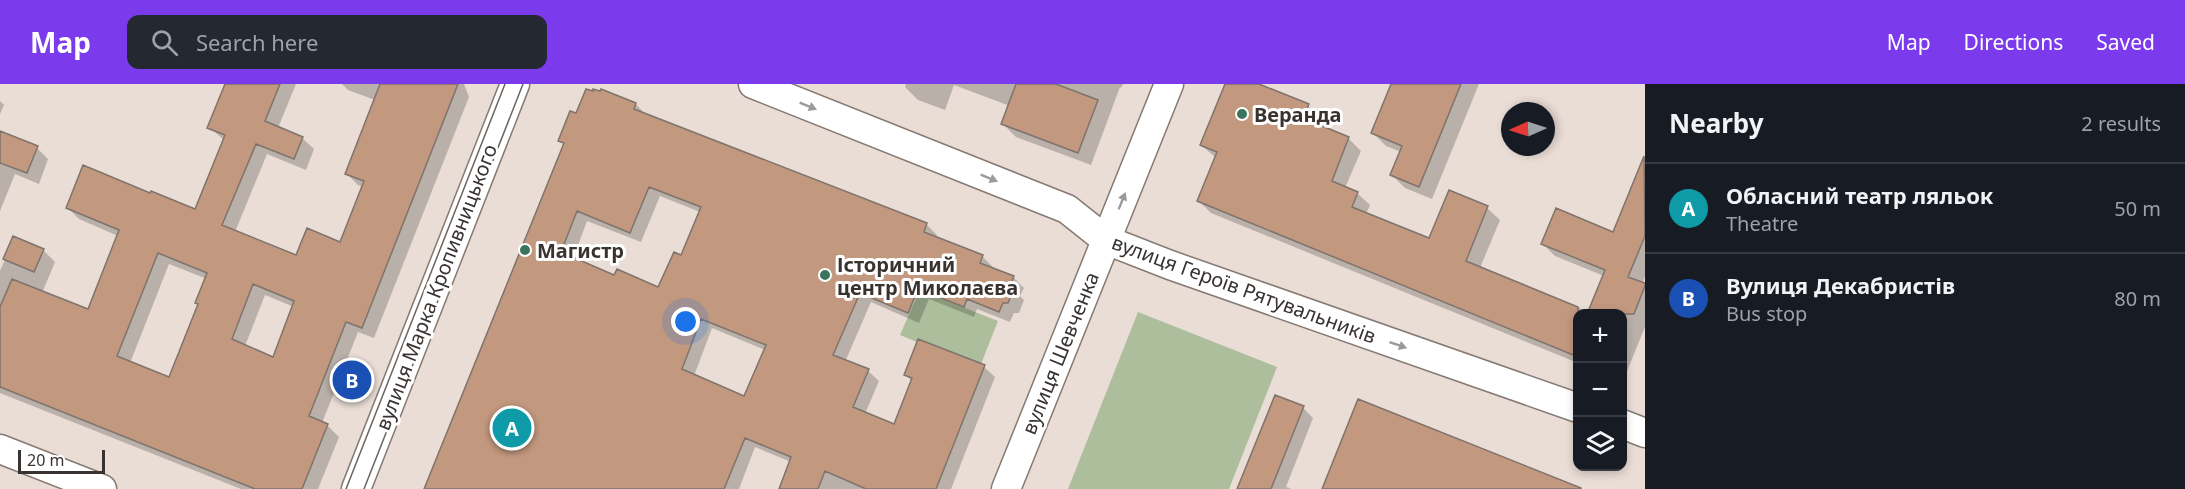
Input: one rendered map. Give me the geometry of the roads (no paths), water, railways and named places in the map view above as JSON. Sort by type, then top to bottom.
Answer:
[{"type":"street","name":"вулиця Марка Кропивницького","points":[[356,489],[515,84]]},
{"type":"street","name":"вулиця Героїв Рятувальників","points":[[753,84],[1067,209],[1106,240],[1182,269],[1573,406]]},
{"type":"street","name":"вулиця Шевченка","points":[[1005,489],[1169,84]]},
{"type":"street","points":[[1627,426],[1645,433]]},
{"type":"street","points":[[0,449],[102,489]]},
{"type":"tram line","points":[[346,489],[505,84]]},
{"type":"tram line","points":[[364,489],[523,84]]},
{"type":"place","name":"Веранда","points":[[1242,114]]},
{"type":"place","name":"Магистр","points":[[525,250]]},
{"type":"place","name":"Історичний центр Миколаєва","points":[[825,275]]},
{"type":"place","name":"Вулиця Декабристів","points":[[352,380]]},
{"type":"place","name":"Обласний театр ляльок","points":[[512,428]]}]
